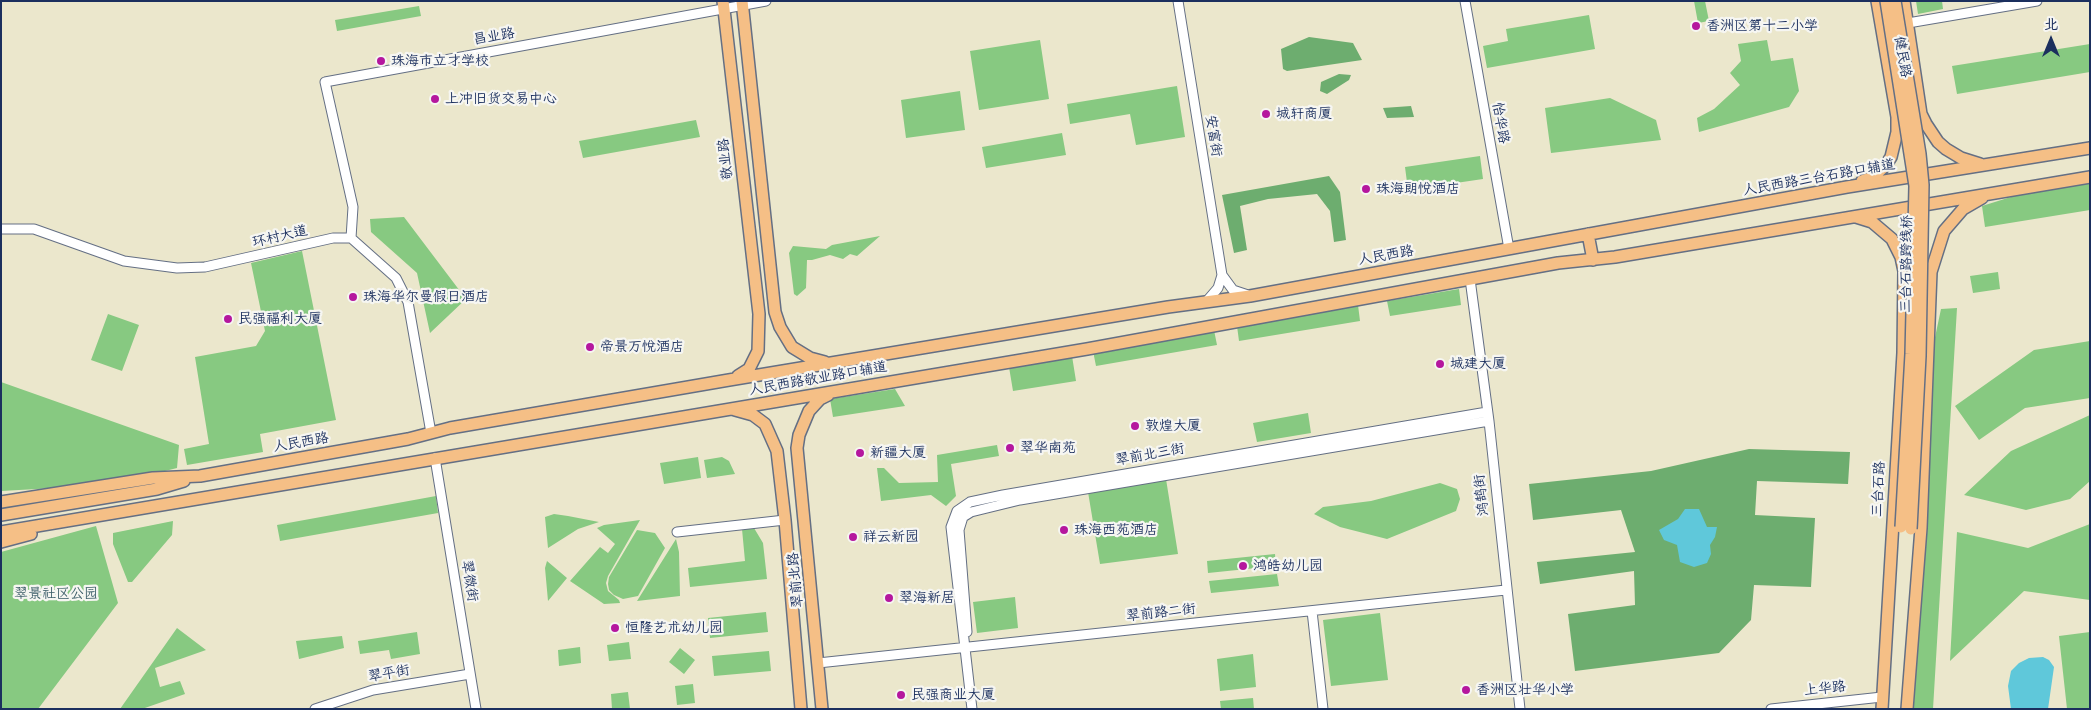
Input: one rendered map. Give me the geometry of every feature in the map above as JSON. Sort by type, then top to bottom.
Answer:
[{"type":"main road","name":"健民路","points":[[1847,187],[1873,177],[1886,165],[1891,157],[1896,140],[1897,118],[1877,1]]},
{"type":"main road","name":"三台石路跨线桥","points":[[1886,1],[1915,186],[1906,528]]},
{"type":"main road","name":"三台石路跨线桥","points":[[1895,1],[1920,154],[1924,199],[1920,356],[1906,528]]},
{"type":"main road","name":"健民路","points":[[1904,1],[1922,114],[1931,134],[1946,149],[1961,158],[1992,164]]},
{"type":"main road","points":[[743,3],[775,312],[780,327],[792,347],[810,358],[835,363]]},
{"type":"main road","name":"敬业路","points":[[723,5],[759,314],[758,351],[754,362],[741,375],[729,380]]},
{"type":"main road","name":"人民西路三台石路口辅道","points":[[1554,242],[1588,234],[1847,187],[2090,148]]},
{"type":"main road","points":[[1470,279],[2090,177]]},
{"type":"main road","points":[[1907,709],[1918,575],[1931,272],[1941,237],[1950,223],[1969,205],[1995,193]]},
{"type":"main road","name":"三台石路","points":[[1851,217],[1872,222],[1886,233],[1897,248],[1904,271],[1903,353],[1882,703]]},
{"type":"main road","points":[[1588,234],[1593,260]]},
{"type":"main road","name":"人民西路","points":[[1224,300],[1554,242]]},
{"type":"main road","name":"人民西路敬业路口辅道","points":[[204,498],[412,461],[1106,346],[1228,322],[1470,279]]},
{"type":"main road","name":"人民西路敬业路口辅道","points":[[408,439],[431,433],[729,380],[1224,300]]},
{"type":"main road","name":"翠前北路","points":[[822,709],[797,448],[802,426],[814,406],[820,399],[839,391]]},
{"type":"main road","name":"翠前北路","points":[[731,409],[743,411],[759,419],[768,430],[777,450],[786,520],[801,709]]},
{"type":"main road","name":"人民西路","points":[[1,502],[153,478],[200,476],[408,439]]},
{"type":"main road","name":"人民西路","points":[[1,514],[157,490],[200,476]]},
{"type":"main road","points":[[1,532],[204,498]]},
{"type":"main road","points":[[1,542],[26,534],[148,513],[204,498]]},
{"type":"main road","points":[[1889,573],[1906,528]]},
{"type":"main road","points":[[1906,528],[1918,575]]},
{"type":"street","name":"昌业路","points":[[351,238],[353,207],[325,82],[723,5],[766,1]]},
{"type":"street","name":"安富街","points":[[1178,1],[1222,275]]},
{"type":"street","name":"怡华路","points":[[1465,1],[1509,249]]},
{"type":"street","points":[[1908,23],[2037,1]]},
{"type":"street","name":"环村大道","points":[[1,229],[34,229],[124,261],[177,268],[205,267],[333,238],[351,238]]},
{"type":"street","points":[[351,238],[396,278],[408,302],[431,433]]},
{"type":"street","points":[[1222,275],[1233,290],[1250,296]]},
{"type":"street","points":[[1206,302],[1218,288],[1222,275]]},
{"type":"street","name":"鸿鹄街","points":[[1470,279],[1488,417],[1520,709]]},
{"type":"street","name":"翠前北三街","points":[[972,709],[965,647],[968,628],[959,530],[964,516],[971,512],[1025,499],[1488,417]]},
{"type":"street","name":"翠微街","points":[[435,458],[476,709]]},
{"type":"street","points":[[677,532],[786,520]]},
{"type":"street","name":"翠前路二街","points":[[818,662],[1506,590]]},
{"type":"street","points":[[1312,611],[1323,709]]},
{"type":"street","name":"翠平街","points":[[315,709],[373,690],[470,674]]},
{"type":"street","name":"上华路","points":[[1771,709],[1882,703]]},
{"type":"green space","points":[[1694,1],[1705,1],[1709,21],[1698,23]]},
{"type":"green space","points":[[1916,1],[1942,1],[1943,9],[1918,14]]},
{"type":"green space","points":[[419,6],[421,16],[337,31],[335,20]]},
{"type":"green space","points":[[1589,15],[1595,49],[1487,68],[1483,46],[1508,41],[1506,29]]},
{"type":"green space","points":[[1309,37],[1353,43],[1362,60],[1287,71],[1283,69],[1281,49]]},
{"type":"green space","points":[[1040,40],[1049,99],[979,110],[970,51]]},
{"type":"green space","points":[[1767,40],[1771,61],[1793,58],[1799,91],[1789,107],[1699,132],[1697,118],[1714,109],[1740,85],[1730,73],[1741,61],[1738,44]]},
{"type":"green space","points":[[2090,44],[2090,72],[1957,94],[1952,66]]},
{"type":"green space","points":[[1339,74],[1351,75],[1349,80],[1327,94],[1320,91],[1321,82]]},
{"type":"green space","points":[[1177,86],[1185,137],[1136,145],[1130,114],[1070,124],[1067,104]]},
{"type":"green space","points":[[960,91],[965,130],[906,138],[901,100]]},
{"type":"green space","points":[[1610,98],[1656,120],[1661,140],[1551,153],[1545,108]]},
{"type":"green space","points":[[1411,106],[1414,117],[1387,118],[1383,108]]},
{"type":"green space","points":[[696,120],[700,137],[583,158],[579,141]]},
{"type":"green space","points":[[1062,133],[1066,155],[986,168],[982,147]]},
{"type":"green space","points":[[1480,156],[1483,179],[1408,190],[1405,167]]},
{"type":"green space","points":[[1329,176],[1340,192],[1346,240],[1334,242],[1330,211],[1317,194],[1268,199],[1240,206],[1247,250],[1234,253],[1222,195]]},
{"type":"green space","points":[[2090,181],[2090,210],[1985,227],[1982,206],[2027,192]]},
{"type":"green space","points":[[404,217],[466,299],[430,333],[417,273],[371,232],[370,219]]},
{"type":"green space","points":[[880,236],[857,256],[850,254],[843,259],[830,255],[807,260],[806,288],[797,296],[794,294],[789,253],[793,246],[826,249],[832,245]]},
{"type":"green space","points":[[302,251],[336,420],[260,434],[263,452],[187,465],[184,449],[209,444],[195,357],[256,346],[265,331],[251,263]]},
{"type":"green space","points":[[1998,272],[2000,289],[1973,293],[1970,276]]},
{"type":"green space","points":[[1459,289],[1461,305],[1390,316],[1387,301]]},
{"type":"green space","points":[[1358,305],[1360,321],[1239,341],[1237,326]]},
{"type":"green space","points":[[1957,308],[1933,709],[1907,709],[1930,361],[1941,309]]},
{"type":"green space","points":[[108,314],[139,325],[122,371],[91,360]]},
{"type":"green space","points":[[1214,330],[1217,345],[1096,366],[1093,351]]},
{"type":"green space","points":[[2090,341],[2090,398],[2025,408],[1979,440],[1955,406],[2034,350]]},
{"type":"green space","points":[[1072,356],[1076,381],[1013,391],[1009,367]]},
{"type":"green space","points":[[1,382],[179,445],[177,468],[109,485],[1,491]]},
{"type":"green space","points":[[895,389],[905,406],[833,417],[830,399]]},
{"type":"green space","points":[[1308,413],[1311,433],[1257,442],[1253,423]]},
{"type":"green space","points":[[2090,415],[2090,481],[2070,499],[2026,510],[1964,495],[2011,451]]},
{"type":"green space","points":[[997,445],[999,456],[951,464],[956,496],[946,506],[931,495],[881,501],[877,468],[884,468],[899,483],[938,482],[937,455]]},
{"type":"green space","points":[[1749,449],[1850,452],[1848,484],[1757,481],[1755,515],[1815,518],[1811,587],[1754,585],[1751,620],[1719,653],[1575,671],[1568,614],[1635,605],[1634,571],[1540,584],[1537,562],[1635,552],[1621,510],[1533,520],[1529,484],[1651,471]]},
{"type":"green space","points":[[698,457],[701,478],[664,484],[660,463]]},
{"type":"green space","points":[[722,457],[729,461],[735,474],[707,478],[704,460]]},
{"type":"green space","points":[[1166,479],[1178,554],[1100,564],[1088,492]]},
{"type":"green space","points":[[1440,483],[1457,489],[1460,499],[1456,511],[1387,539],[1340,527],[1314,514],[1323,507],[1371,501]]},
{"type":"green space","points":[[436,496],[438,513],[280,541],[277,525]]},
{"type":"green space","points":[[554,514],[599,522],[578,529],[548,548],[545,517]]},
{"type":"green space","points":[[640,520],[608,576],[606,583],[608,591],[620,603],[604,604],[570,581],[600,547],[608,553],[615,544],[597,528],[604,525]]},
{"type":"green space","points":[[173,521],[172,535],[132,582],[128,582],[113,544],[113,533]]},
{"type":"green space","points":[[2090,524],[2090,600],[2024,591],[1950,661],[1957,532],[2028,548]]},
{"type":"green space","name":"翠景社区公园","points":[[96,526],[118,603],[38,709],[1,709],[1,552]]},
{"type":"green space","points":[[754,528],[763,543],[767,579],[690,587],[688,568],[745,561],[742,529]]},
{"type":"green space","points":[[637,530],[655,533],[665,548],[638,596],[623,599],[614,595],[609,590],[609,577]]},
{"type":"green space","points":[[676,539],[679,552],[680,596],[637,601]]},
{"type":"green space","points":[[1275,554],[1276,566],[1208,573],[1207,561]]},
{"type":"green space","points":[[547,561],[567,578],[548,601],[545,568]]},
{"type":"green space","points":[[1277,574],[1279,586],[1211,593],[1209,581]]},
{"type":"green space","points":[[1015,597],[1018,628],[977,633],[973,602]]},
{"type":"green space","points":[[766,612],[768,632],[710,638],[708,618]]},
{"type":"green space","points":[[1380,613],[1388,680],[1331,686],[1323,620]]},
{"type":"green space","points":[[177,628],[206,650],[155,668],[160,687],[180,681],[185,694],[142,709],[120,709]]},
{"type":"green space","points":[[417,632],[420,654],[391,659],[389,650],[360,654],[358,641]]},
{"type":"green space","points":[[2090,632],[2090,709],[2067,709],[2059,636]]},
{"type":"green space","points":[[342,636],[344,648],[299,659],[296,641]]},
{"type":"green space","points":[[629,642],[631,659],[609,661],[607,645]]},
{"type":"green space","points":[[580,647],[581,663],[559,666],[558,650]]},
{"type":"green space","points":[[680,648],[695,660],[684,674],[669,662]]},
{"type":"green space","points":[[769,651],[771,671],[714,676],[712,656]]},
{"type":"green space","points":[[1253,654],[1256,687],[1220,691],[1217,659]]},
{"type":"green space","points":[[693,684],[695,703],[677,705],[675,686]]},
{"type":"green space","points":[[628,692],[630,709],[612,709],[611,694]]},
{"type":"green space","points":[[1253,698],[1254,709],[1221,709],[1220,701]]},
{"type":"water","points":[[1685,509],[1699,509],[1707,527],[1717,527],[1715,537],[1710,545],[1711,554],[1707,563],[1694,567],[1680,562],[1677,545],[1664,540],[1659,530],[1678,519]]},
{"type":"water","points":[[2043,657],[2049,660],[2054,667],[2048,709],[2011,709],[2008,686],[2011,671],[2019,663],[2029,658]]},
{"type":"place","name":"香洲区第十二小学","points":[[1696,26]]},
{"type":"place","name":"珠海市立才学校","points":[[381,61]]},
{"type":"place","name":"上冲旧货交易中心","points":[[435,99]]},
{"type":"place","name":"城轩商厦","points":[[1266,114]]},
{"type":"place","name":"珠海朗悦酒店","points":[[1366,189]]},
{"type":"place","name":"珠海华尔曼假日酒店","points":[[353,297]]},
{"type":"place","name":"民强福利大厦","points":[[228,319]]},
{"type":"place","name":"帝景万悦酒店","points":[[590,347]]},
{"type":"place","name":"城建大厦","points":[[1440,364]]},
{"type":"place","name":"敦煌大厦","points":[[1135,426]]},
{"type":"place","name":"翠华南苑","points":[[1010,448]]},
{"type":"place","name":"新疆大厦","points":[[860,453]]},
{"type":"place","name":"珠海西苑酒店","points":[[1064,530]]},
{"type":"place","name":"祥云新园","points":[[853,537]]},
{"type":"place","name":"鸿皓幼儿园","points":[[1243,566]]},
{"type":"place","name":"翠海新居","points":[[889,598]]},
{"type":"place","name":"恒隆艺术幼儿园","points":[[615,628]]},
{"type":"place","name":"香洲区壮华小学","points":[[1466,690]]},
{"type":"place","name":"民强商业大厦","points":[[901,695]]}]
